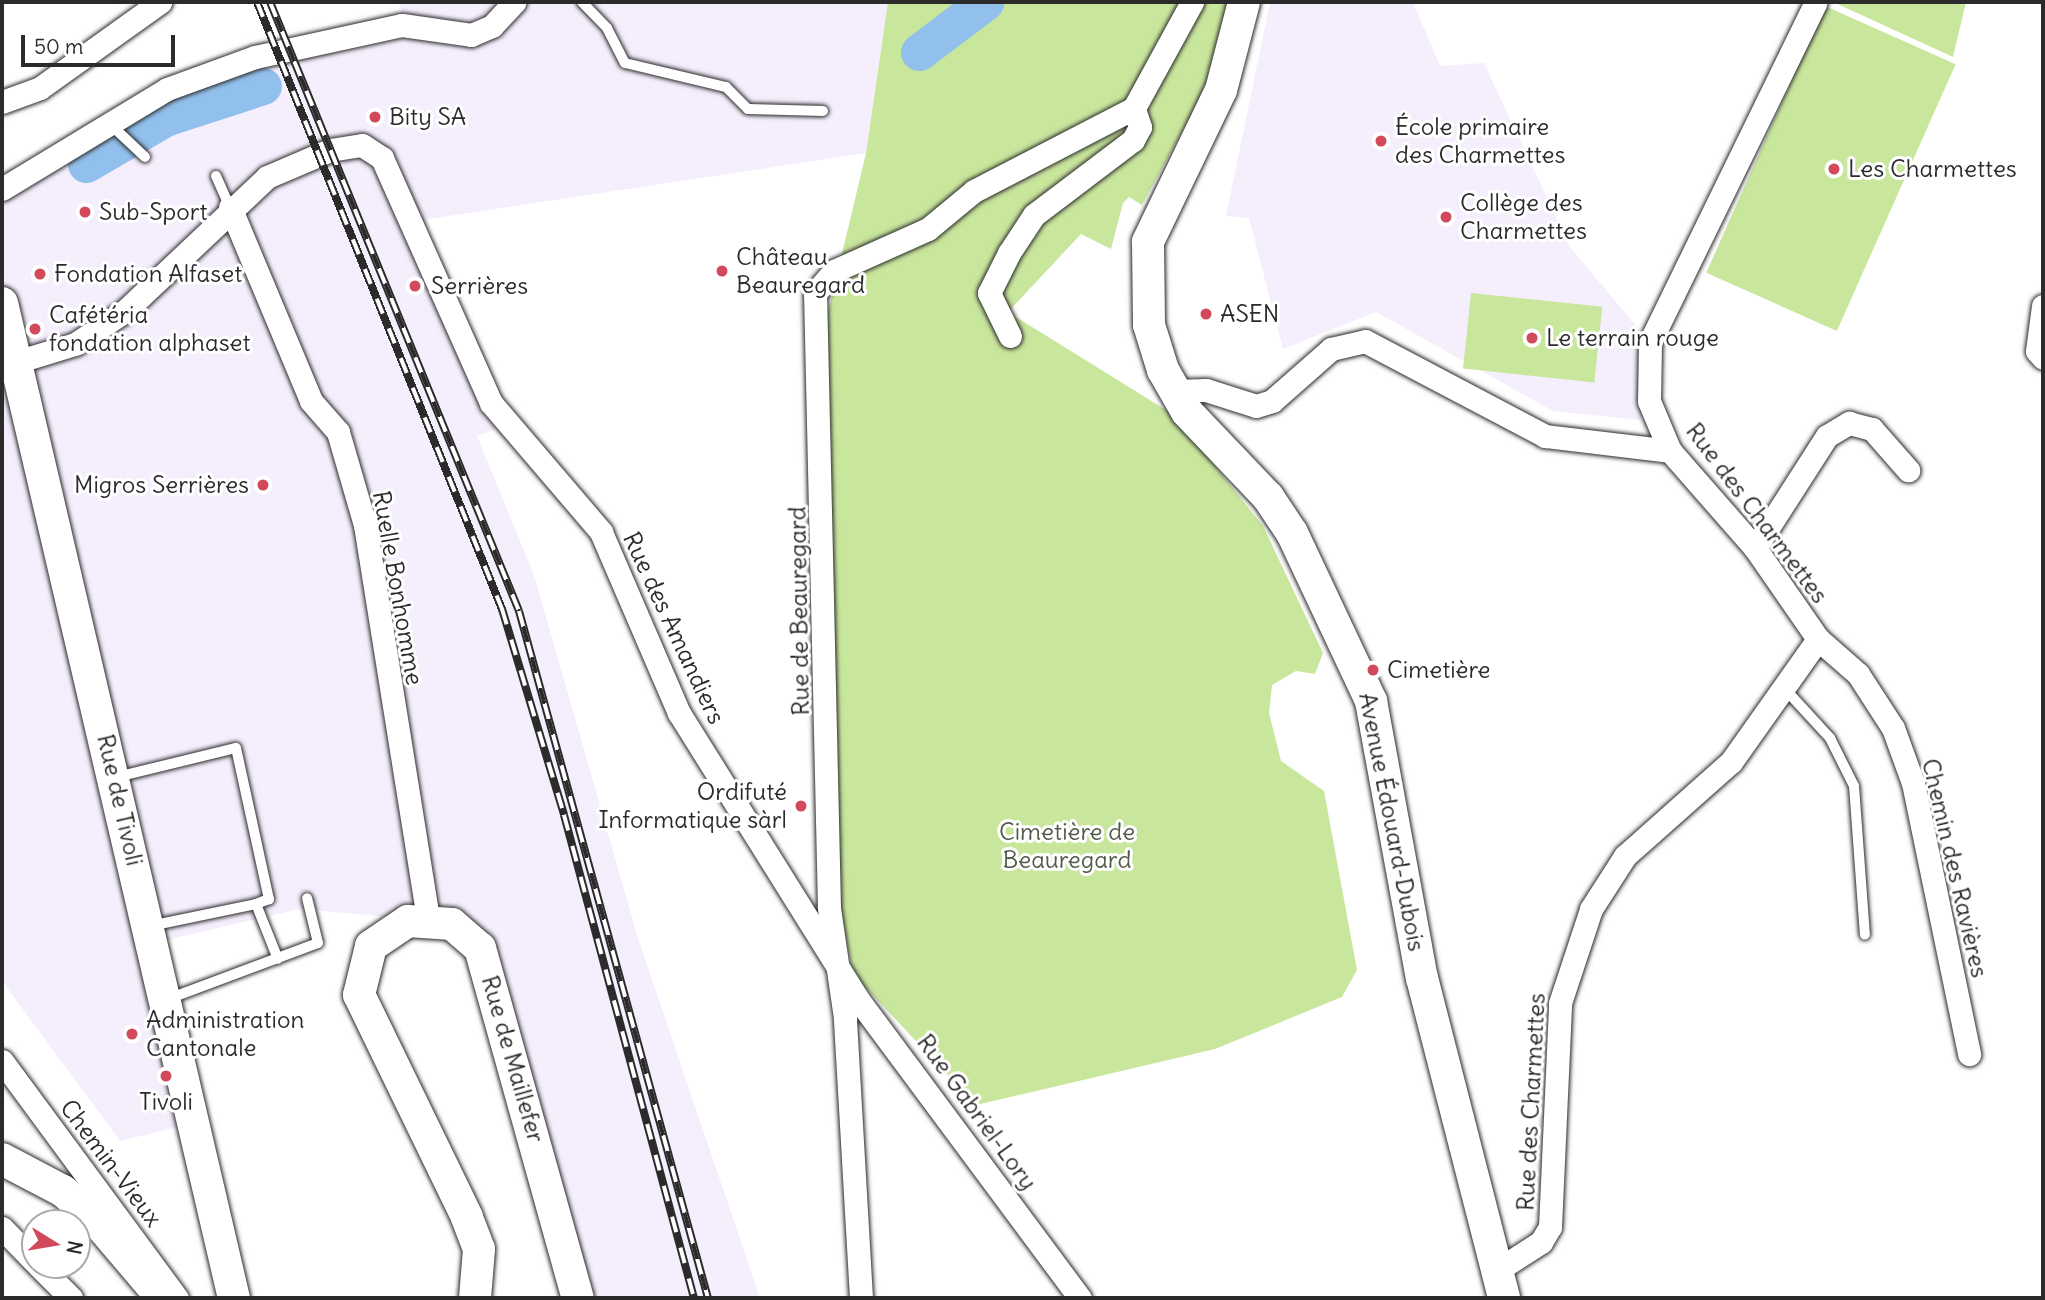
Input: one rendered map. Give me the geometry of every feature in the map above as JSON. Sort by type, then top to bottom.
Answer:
[{"type":"street","points":[[2,102],[40,88],[160,2]]},
{"type":"street","points":[[2,189],[108,122],[167,89],[256,57],[402,25],[471,35],[492,26],[514,2]]},
{"type":"street","points":[[1010,336],[989,293],[1009,253],[1034,215],[1133,140],[1140,127],[1133,108],[1192,2]]},
{"type":"street","name":"Avenue Édouard-Dubois","points":[[1244,2],[1221,90],[1148,242],[1149,325],[1175,391],[1292,533],[1371,701],[1422,978],[1500,1285]]},
{"type":"street","name":"Rue des Charmettes","points":[[1500,1285],[1541,1242],[1550,1227],[1560,1003],[1591,909],[1625,856],[1731,762],[1785,690],[1818,639],[1755,548],[1670,450],[1649,401],[1650,342],[1816,2]]},
{"type":"street","name":"Rue de Beauregard","points":[[861,1298],[845,1018],[834,956],[815,293],[834,271],[928,229],[974,191],[1133,108]]},
{"type":"street","name":"Rue des Amandiers","points":[[16,362],[75,344],[125,311],[230,207],[267,177],[330,149],[362,145],[382,158],[491,403],[601,532],[678,713],[834,956]]},
{"type":"street","name":"Ruelle Bonhomme","points":[[230,207],[311,401],[338,432],[365,525],[428,920]]},
{"type":"street","name":"Rue de Tivoli","points":[[2,303],[150,926],[234,1298]]},
{"type":"street","points":[[2043,306],[2037,351],[2043,358]]},
{"type":"street","points":[[1175,391],[1206,390],[1256,406],[1272,401],[1331,349],[1365,341],[1545,436],[1670,450]]},
{"type":"street","points":[[1755,548],[1827,436],[1849,423],[1872,429],[1908,470]]},
{"type":"street","name":"Chemin des Ravières","points":[[1818,639],[1858,674],[1897,739],[1913,783],[1969,1054]]},
{"type":"street","points":[[428,920],[408,921],[371,946],[359,995],[467,1217],[479,1249],[475,1298]]},
{"type":"street","name":"Rue de Maillefer","points":[[428,920],[467,934],[494,981],[578,1298]]},
{"type":"street","name":"Rue Gabriel-Lory","points":[[834,956],[857,998],[1080,1298]]},
{"type":"street","name":"Chemin-Vieux","points":[[2,1061],[177,1298]]},
{"type":"street","points":[[2,1158],[63,1191],[94,1217],[162,1298]]},
{"type":"street","points":[[2,1228],[21,1247]]},
{"type":"street","points":[[53,1279],[71,1298]]},
{"type":"lane","points":[[582,2],[607,29],[625,63],[726,87],[748,109],[823,111]]},
{"type":"lane","points":[[108,122],[145,157]]},
{"type":"lane","points":[[215,176],[230,207]]},
{"type":"lane","points":[[1785,690],[1830,738],[1854,786],[1865,935]]},
{"type":"lane","points":[[114,778],[236,748],[269,899],[150,926]]},
{"type":"lane","points":[[166,999],[318,943],[307,898]]},
{"type":"lane","points":[[256,904],[278,959]]},
{"type":"shaded area","points":[[400,2],[888,2],[866,153],[415,221],[496,429],[477,436],[534,575],[637,935],[760,1298],[578,1298],[494,981],[428,920],[299,909],[163,941],[202,1121],[120,1141],[2,981],[2,203],[152,109],[264,66],[404,38]]},
{"type":"shaded area","name":"École primaire des Charmettes","points":[[1270,2],[1413,2],[1440,66],[1484,63],[1570,247],[1642,333],[1641,420],[1553,411],[1376,312],[1283,349],[1249,218],[1226,216]]},
{"type":"green space","name":"Cimetière de Beauregard","points":[[888,2],[1228,2],[1218,66],[1142,205],[1129,197],[1123,203],[1111,249],[1081,234],[1008,312],[1174,415],[1263,526],[1323,653],[1315,674],[1296,671],[1272,685],[1269,713],[1281,761],[1324,791],[1357,970],[1342,997],[1215,1049],[976,1105],[854,975],[839,909],[825,325],[866,153]]},
{"type":"green space","points":[[1833,2],[1966,2],[1953,57]]},
{"type":"green space","name":"Les Charmettes","points":[[1825,6],[1956,64],[1837,331],[1706,273]]},
{"type":"green space","name":"Le terrain rouge","points":[[1471,293],[1602,307],[1594,382],[1463,369]]},
{"type":"waterway","points":[[919,52],[985,2]]},
{"type":"waterway","points":[[86,164],[165,118],[263,86]]},
{"type":"railway","points":[[257,2],[502,609],[564,815],[694,1298]]},
{"type":"railway","points":[[270,2],[519,611],[708,1298]]},
{"type":"place","name":"Bity SA","points":[[375,117]]},
{"type":"place","name":"École primaire des Charmettes","points":[[1381,141]]},
{"type":"place","name":"Les Charmettes","points":[[1834,169]]},
{"type":"place","name":"Sub-Sport","points":[[85,212]]},
{"type":"place","name":"Collège des Charmettes","points":[[1446,217]]},
{"type":"place","name":"Château Beauregard","points":[[722,271]]},
{"type":"place","name":"Fondation Alfaset","points":[[40,274]]},
{"type":"place","name":"Serrières","points":[[415,286]]},
{"type":"place","name":"ASEN","points":[[1206,314]]},
{"type":"place","name":"Cafétéria fondation alphaset","points":[[35,329]]},
{"type":"place","name":"Le terrain rouge","points":[[1532,338]]},
{"type":"place","name":"Migros Serrières","points":[[263,485]]},
{"type":"place","name":"Cimetière","points":[[1373,670]]},
{"type":"place","name":"Ordifuté Informatique sàrl","points":[[801,806]]},
{"type":"place","name":"Administration Cantonale","points":[[132,1034]]},
{"type":"place","name":"Tivoli","points":[[166,1076]]}]
